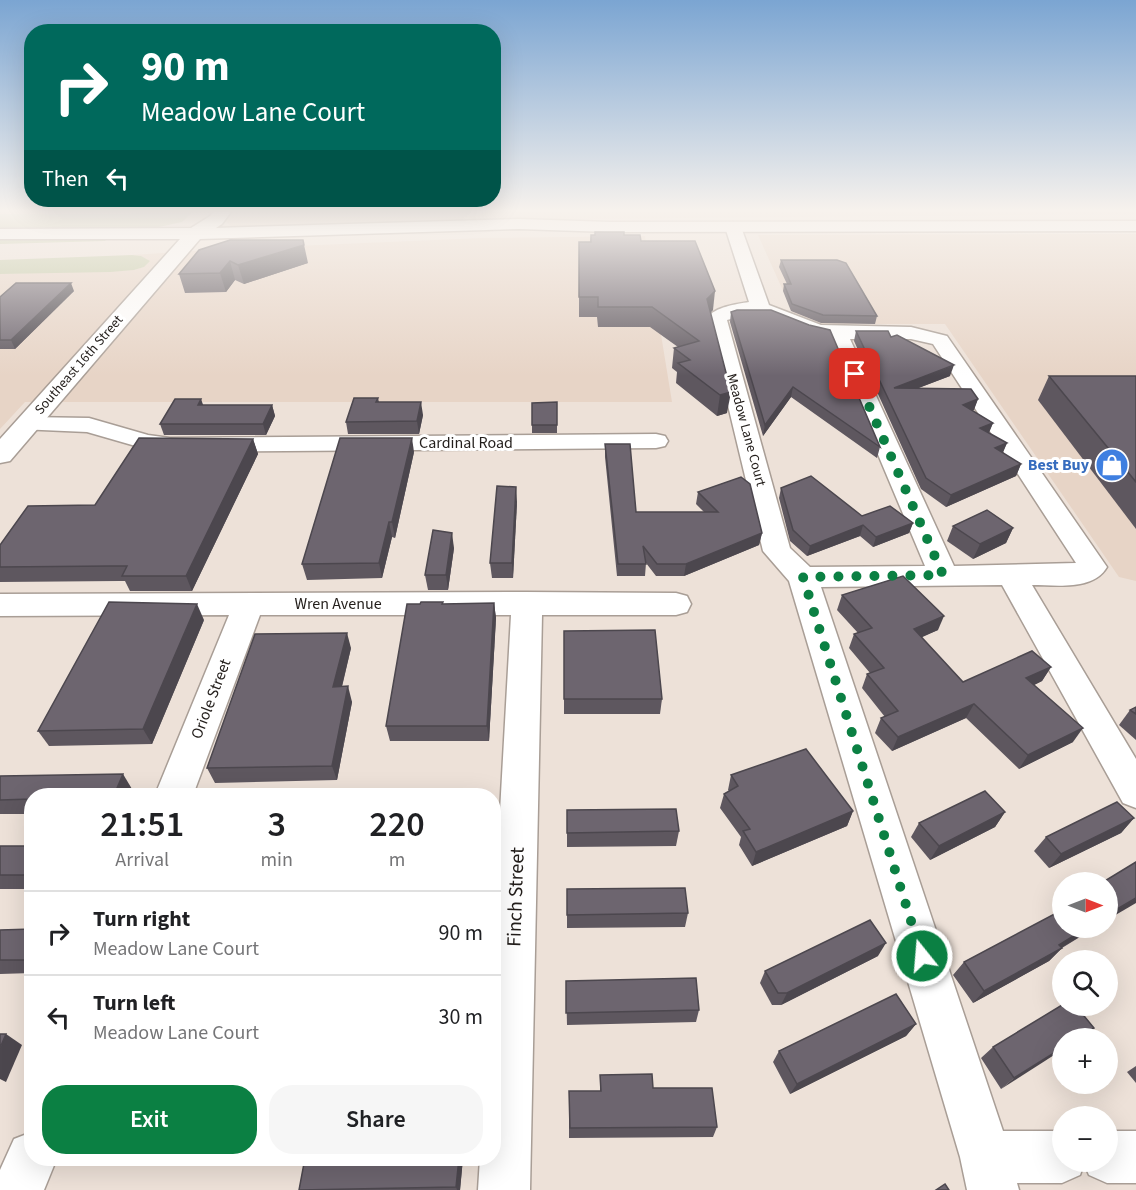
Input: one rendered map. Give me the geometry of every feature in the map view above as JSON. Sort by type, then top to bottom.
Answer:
[{"type":"main road","name":"Southeast 16th Street","points":[[0,455],[167,265]]},
{"type":"street","points":[[746,265],[761,309]]},
{"type":"street","name":"Meadow Lane Court","points":[[803,577],[1077,575],[1093,567],[940,340],[910,332],[837,333],[819,331],[761,309],[734,310],[717,318],[777,551],[803,577],[989,1174]]},
{"type":"street","points":[[837,333],[943,575]]},
{"type":"street","name":"Cardinal Road","points":[[27,424],[89,425],[146,442],[170,445],[656,441]]},
{"type":"street","points":[[1011,575],[1136,792]]},
{"type":"street","name":"Finch Street","points":[[504,1190],[528,603]]},
{"type":"street","name":"Oriole Street","points":[[177,788],[249,604]]},
{"type":"street","name":"Wren Avenue","points":[[0,605],[676,604]]},
{"type":"street","points":[[1118,1157],[1136,1157]]},
{"type":"street","points":[[989,1174],[1052,1159]]},
{"type":"street","points":[[18,1190],[28,1166]]},
{"type":"shaded area","points":[[143,265],[650,265],[672,402],[25,402],[0,429],[0,274],[134,270],[144,267]]},
{"type":"shaded area","points":[[771,265],[1136,265],[1136,581],[1119,577],[945,324],[798,324]]},
{"type":"green space","points":[[0,265],[146,265],[134,270],[110,272],[0,274]]},
{"type":"building","points":[[187,265],[227,265],[220,273],[179,274]]},
{"type":"building","points":[[579,265],[704,265],[715,291],[707,299],[731,392],[720,395],[678,363],[690,360],[674,348],[699,341],[652,307],[598,307],[598,297],[579,297]]},
{"type":"building","points":[[783,265],[847,265],[877,316],[823,315],[792,304],[784,284],[791,284]]},
{"type":"building","points":[[16,283],[71,283],[11,340],[0,340],[0,297]]},
{"type":"building","points":[[771,310],[809,325],[830,330],[880,447],[793,387],[765,425],[731,312]]},
{"type":"building","points":[[856,331],[888,331],[891,337],[897,335],[954,365],[894,388],[971,389],[978,399],[963,405],[993,423],[980,428],[1007,443],[995,448],[1021,464],[951,495],[926,478]]},
{"type":"building","points":[[1049,376],[1136,376],[1136,482]]},
{"type":"building","points":[[354,398],[378,398],[376,402],[421,402],[417,421],[346,422]]},
{"type":"building","points":[[175,399],[201,399],[198,405],[272,405],[263,424],[160,424]]},
{"type":"building","points":[[557,402],[557,425],[532,425],[532,403]]},
{"type":"building","points":[[139,438],[253,439],[186,576],[122,576],[127,566],[0,567],[0,545],[28,506],[95,505]]},
{"type":"building","points":[[340,438],[412,438],[392,522],[389,522],[379,563],[302,564]]},
{"type":"building","points":[[605,444],[630,444],[636,512],[718,512],[698,492],[741,477],[750,484],[762,533],[686,564],[657,564],[643,546],[646,564],[618,564]]},
{"type":"building","points":[[811,476],[862,516],[890,506],[913,523],[876,537],[863,525],[810,546],[793,530],[781,488]]},
{"type":"building","points":[[497,486],[516,487],[512,563],[490,563]]},
{"type":"building","points":[[987,510],[1013,528],[980,544],[953,526]]},
{"type":"building","points":[[433,530],[452,533],[446,575],[425,575]]},
{"type":"building","points":[[903,576],[944,616],[914,629],[963,682],[1032,651],[1051,667],[1026,678],[1083,728],[1028,755],[974,704],[898,737],[881,718],[898,711],[867,674],[884,668],[854,634],[872,628],[842,595]]},
{"type":"building","points":[[109,602],[197,604],[143,729],[38,731]]},
{"type":"building","points":[[421,602],[494,603],[487,726],[386,726],[407,604],[420,604]]},
{"type":"building","points":[[655,630],[662,699],[564,699],[564,631]]},
{"type":"building","points":[[347,633],[333,687],[348,686],[332,766],[207,768],[255,634]]},
{"type":"building","points":[[806,749],[853,811],[756,852],[743,831],[750,829],[724,794],[738,786],[731,775]]},
{"type":"building","points":[[123,774],[117,788],[24,788],[24,799],[0,800],[0,776]]},
{"type":"building","points":[[985,791],[1005,812],[939,846],[919,823]]},
{"type":"building","points":[[1117,802],[1134,818],[1061,854],[1046,837]]},
{"type":"building","points":[[676,809],[679,831],[567,833],[567,810]]},
{"type":"building","points":[[0,846],[24,846],[24,875],[0,875]]},
{"type":"building","points":[[1136,862],[1136,898],[1118,909],[1118,873]]},
{"type":"building","points":[[685,888],[688,913],[567,915],[567,889]]},
{"type":"building","points":[[1052,915],[1052,938],[1070,938],[1059,945],[1062,948],[1052,950],[1052,954],[984,991],[964,962]]},
{"type":"building","points":[[870,920],[886,943],[787,993],[778,993],[765,971]]},
{"type":"building","points":[[24,929],[24,960],[0,960],[0,930]]},
{"type":"building","points":[[696,978],[699,1010],[566,1013],[566,981]]},
{"type":"building","points":[[896,994],[916,1024],[797,1084],[779,1051]]},
{"type":"building","points":[[1052,1011],[1052,1016],[1084,1016],[1094,1028],[1052,1028],[1052,1054],[1014,1078],[993,1047]]},
{"type":"building","points":[[0,1034],[6,1034],[0,1048]]},
{"type":"building","points":[[652,1074],[653,1088],[712,1088],[717,1127],[570,1128],[569,1091],[601,1091],[600,1075]]},
{"type":"building","points":[[304,1166],[458,1166],[456,1187],[299,1190]]},
{"type":"building","points":[[945,1184],[949,1190],[936,1190]]},
{"type":"place","name":"Best Buy","points":[[1112,465]]},
{"type":"route","points":[[855,374],[943,575],[803,577],[922,956]]}]
